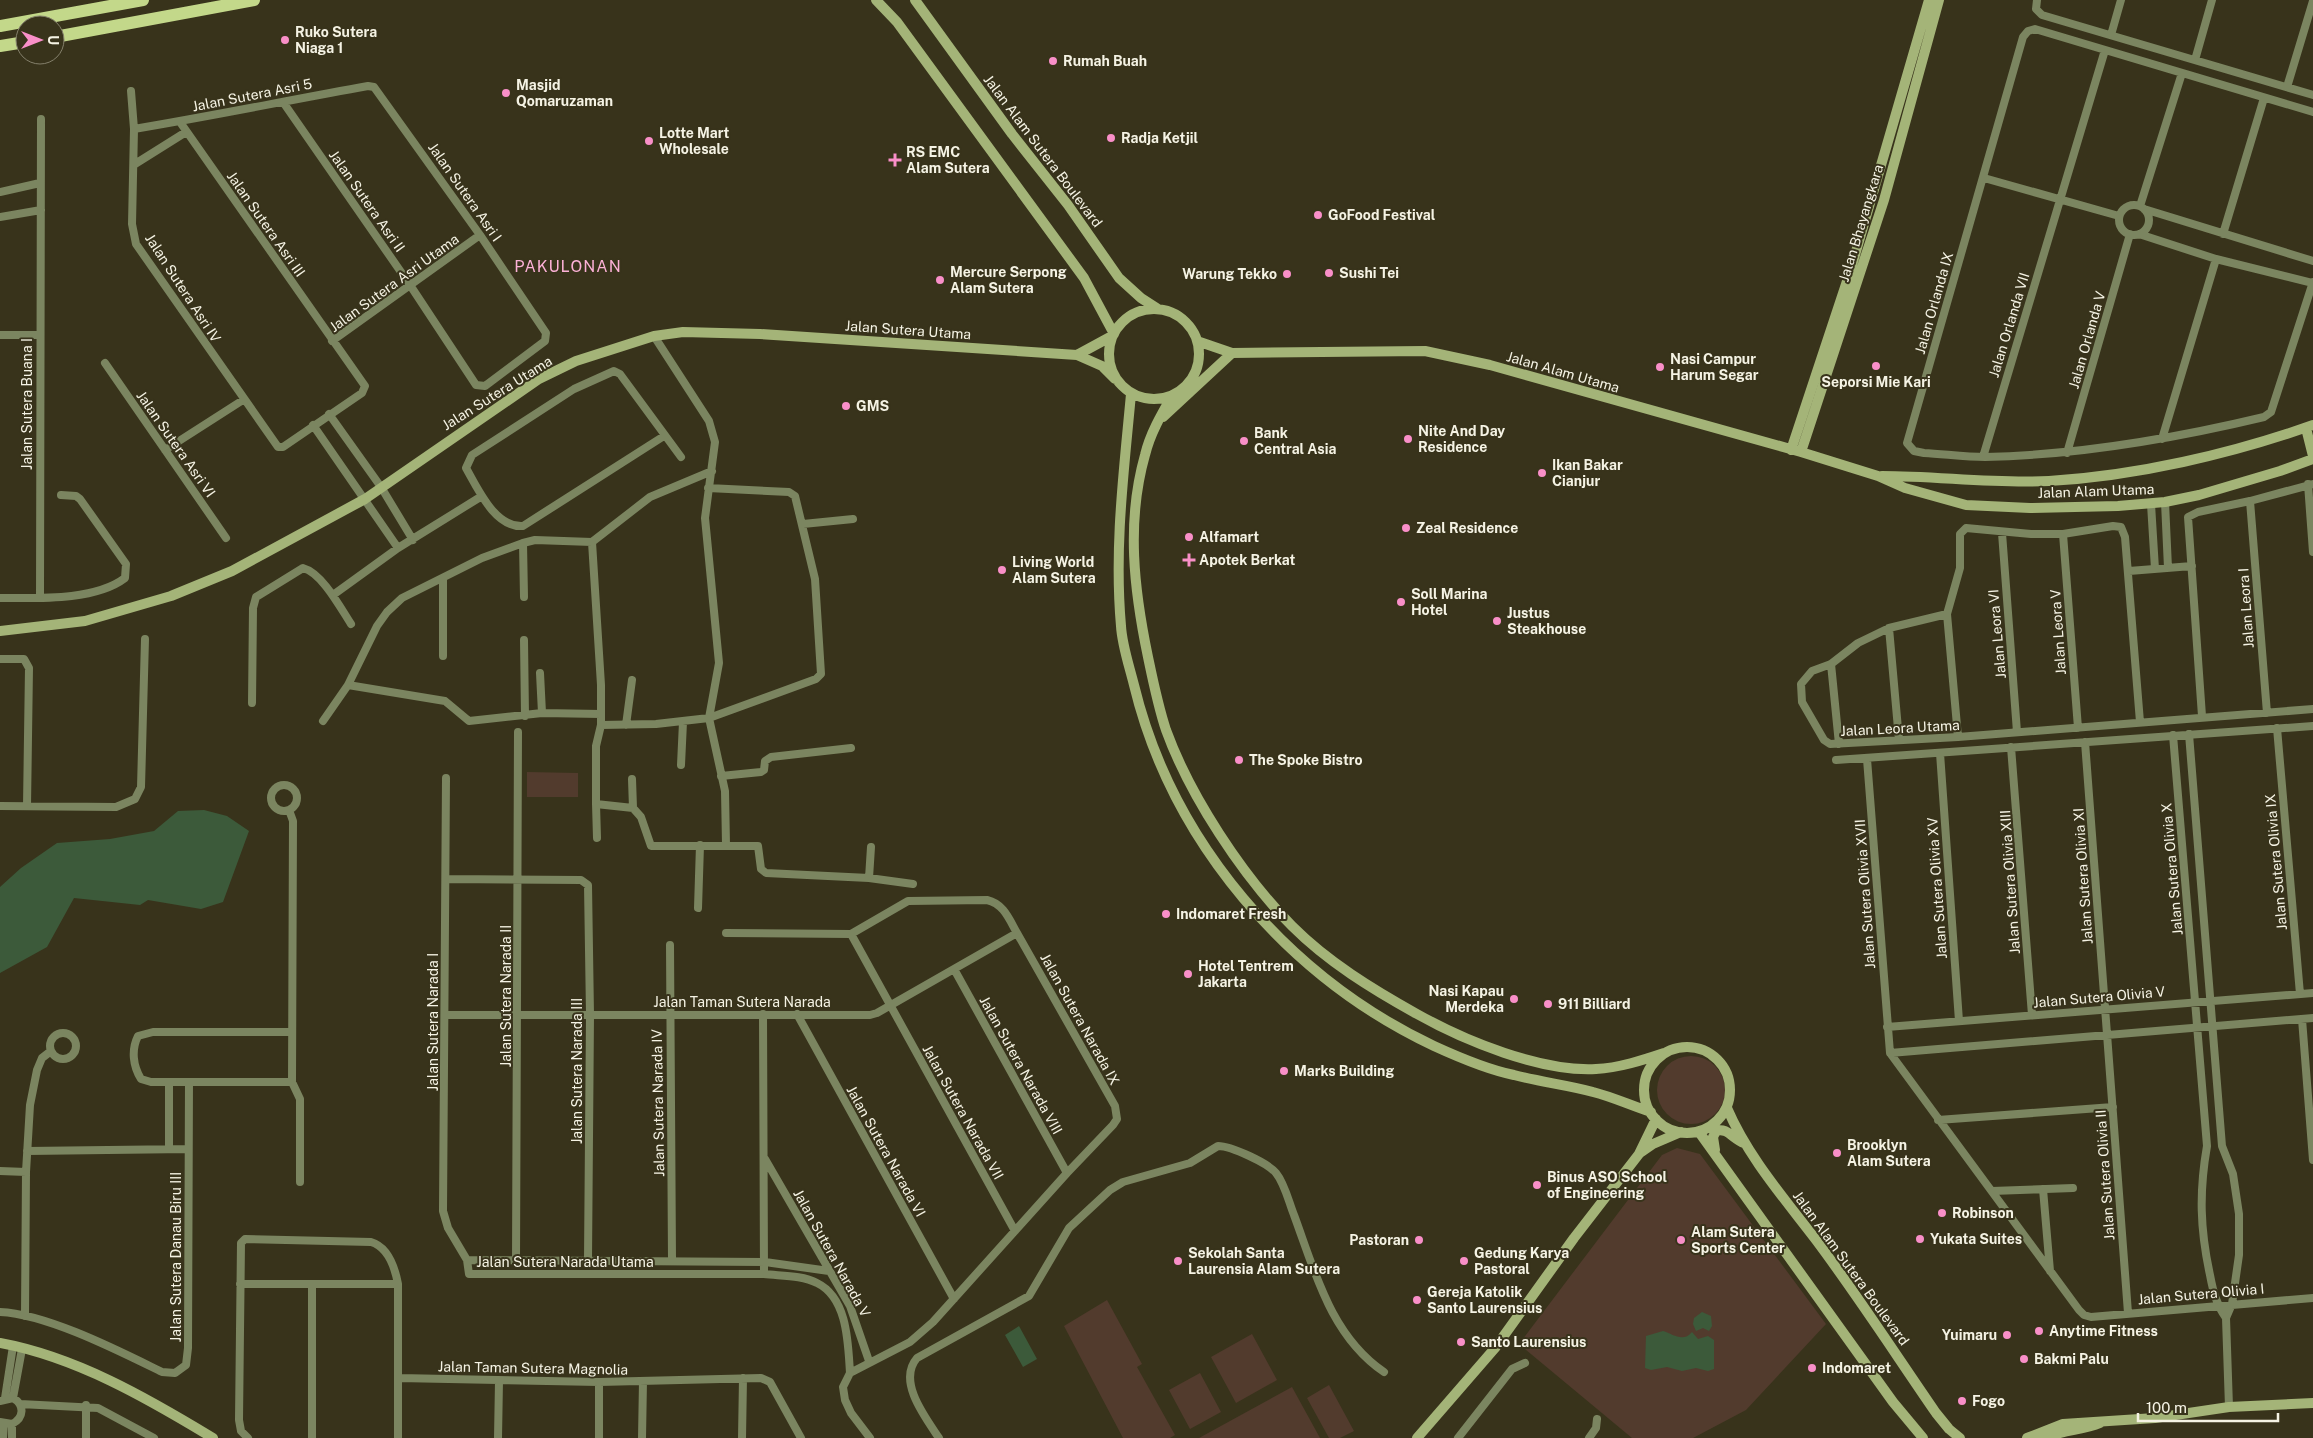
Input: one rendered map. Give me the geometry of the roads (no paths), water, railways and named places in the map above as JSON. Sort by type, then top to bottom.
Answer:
[{"type":"main road","points":[[0,26],[143,0]]},
{"type":"main road","points":[[65,36],[254,0]]},
{"type":"main road","points":[[876,0],[897,22],[1084,278],[1113,335]]},
{"type":"main road","name":"Jalan Alam Sutera Boulevard","points":[[915,0],[1012,134],[1068,205],[1119,278],[1141,298],[1158,309]]},
{"type":"main road","name":"Jalan Bhayangkara","points":[[1796,451],[1929,0]]},
{"type":"main road","name":"Jalan Bhayangkara","points":[[1796,451],[1884,200],[1939,0]]},
{"type":"main road","points":[[0,46],[15,44]]},
{"type":"main road","points":[[1158,309],[1171,312],[1182,319],[1191,329],[1197,341],[1199,354],[1192,380],[1172,396],[1151,400],[1131,394],[1115,378],[1110,365],[1108,350],[1113,335],[1121,322],[1132,314],[1158,309]]},
{"type":"main road","name":"Jalan Sutera Utama","points":[[0,631],[86,621],[171,596],[232,571],[365,499],[539,379],[576,361],[654,336],[683,332],[760,334],[1077,356],[1102,366],[1115,378]]},
{"type":"main road","points":[[1077,356],[1113,335]]},
{"type":"main road","name":"Jalan Alam Utama","points":[[1197,341],[1232,353],[1425,351],[1490,365],[1796,451],[1878,476],[1904,488],[1971,506],[2030,508],[2151,504],[2235,484],[2313,458]]},
{"type":"main road","points":[[1157,423],[1232,353]]},
{"type":"main road","points":[[1131,394],[1119,515],[1117,566],[1122,634],[1141,715],[1166,775],[1191,825],[1235,889],[1272,930],[1326,979],[1361,1005],[1400,1029],[1435,1046],[1507,1074],[1594,1092],[1653,1116],[1667,1128],[1681,1132],[1699,1132],[1715,1123],[1727,1108],[1731,1092],[1729,1077],[1722,1063],[1710,1052],[1695,1047],[1679,1047],[1641,1060],[1596,1069],[1550,1064],[1475,1044],[1374,990],[1331,961],[1291,925],[1254,882],[1213,823],[1186,776],[1166,730],[1155,692],[1134,584],[1132,538],[1145,455],[1157,423],[1172,396]]},
{"type":"main road","points":[[2310,427],[2313,458]]},
{"type":"main road","name":"Jalan Alam Utama","points":[[1878,476],[2050,481],[2141,469],[2225,453],[2310,427]]},
{"type":"main road","points":[[1639,1154],[1653,1116],[1646,1100],[1644,1086],[1654,1062],[1664,1053]]},
{"type":"main road","name":"Jalan Alam Sutera Boulevard","points":[[1727,1108],[1745,1144],[1817,1242],[1936,1413],[1949,1429],[1960,1438]]},
{"type":"main road","points":[[1717,1156],[1713,1137],[1716,1131],[1724,1129],[1745,1144]]},
{"type":"main road","points":[[1417,1438],[1494,1348],[1574,1238],[1639,1154],[1653,1144],[1681,1132]]},
{"type":"main road","points":[[1699,1132],[1893,1402],[1923,1438]]},
{"type":"main road","points":[[0,1343],[70,1364],[149,1399],[212,1438]]},
{"type":"main road","points":[[2028,1438],[2062,1424],[2154,1418],[2229,1407],[2313,1402]]},
{"type":"main road","points":[[2046,1438],[2061,1431],[2088,1429],[2103,1422]]},
{"type":"street","points":[[2037,0],[2038,12],[2313,95]]},
{"type":"street","points":[[2111,35],[2122,0]]},
{"type":"street","points":[[2195,60],[2212,0]]},
{"type":"street","points":[[2287,87],[2313,1]]},
{"type":"street","name":"Jalan Orlanda IX","points":[[1983,457],[1914,451],[1906,443],[1984,178],[2023,37],[2028,31],[2035,29],[2105,50]]},
{"type":"street","points":[[2105,50],[2313,112]]},
{"type":"street","name":"Jalan Orlanda VII","points":[[1983,457],[2105,50]]},
{"type":"street","points":[[2139,234],[2148,223],[2142,208],[2182,73]]},
{"type":"street","name":"Jalan Sutera Asri 5","points":[[134,129],[368,86],[374,87]]},
{"type":"street","name":"Jalan Sutera Asri I","points":[[374,87],[480,235],[548,338],[480,387]]},
{"type":"street","name":"Jalan Sutera Asri IV","points":[[131,91],[135,164],[132,224],[136,244],[243,400]]},
{"type":"street","points":[[2223,234],[2264,98]]},
{"type":"street","name":"Jalan Sutera Asri II","points":[[283,102],[410,285],[476,385],[480,387]]},
{"type":"street","name":"Jalan Sutera Buana I","points":[[40,598],[39,335],[41,119]]},
{"type":"street","name":"Jalan Sutera Asri III","points":[[180,122],[332,341]]},
{"type":"street","points":[[135,164],[186,132]]},
{"type":"street","points":[[1984,178],[2119,216]]},
{"type":"street","points":[[0,192],[40,184]]},
{"type":"street","points":[[1983,457],[2067,453],[2162,439],[2256,419],[2271,412],[2313,283],[2216,259],[2139,234],[2130,234],[2120,225],[2119,216],[2130,205],[2313,261]]},
{"type":"street","points":[[0,217],[41,210]]},
{"type":"street","name":"Jalan Orlanda V","points":[[2067,453],[2130,234]]},
{"type":"street","name":"Jalan Sutera Asri Utama","points":[[243,400],[279,448],[362,393],[364,384],[332,341],[480,235]]},
{"type":"street","points":[[2162,439],[2216,259]]},
{"type":"street","points":[[0,335],[39,335]]},
{"type":"street","points":[[654,336],[713,431],[715,442],[705,518],[718,663],[709,718],[726,801],[726,845]]},
{"type":"street","name":"Jalan Sutera Asri VI","points":[[105,363],[226,538]]},
{"type":"street","points":[[664,436],[523,526],[505,523],[482,496],[466,468],[472,454],[574,389],[614,371],[620,374],[681,457]]},
{"type":"street","points":[[165,450],[243,400]]},
{"type":"street","points":[[329,414],[381,487],[412,540]]},
{"type":"street","points":[[313,424],[398,548]]},
{"type":"street","points":[[323,721],[348,685],[386,612],[402,598],[482,558],[523,543],[535,540],[592,542],[650,497],[712,471]]},
{"type":"street","points":[[2202,716],[2188,517],[2198,512],[2250,501],[2310,484],[2313,552]]},
{"type":"street","points":[[601,725],[683,722],[709,718],[816,679],[821,674],[815,579],[795,496],[789,492],[708,488]]},
{"type":"street","points":[[0,598],[40,598],[76,594],[106,588],[125,578],[126,564],[80,500],[76,496],[61,495]]},
{"type":"street","points":[[333,596],[398,548],[482,496]]},
{"type":"street","name":"Jalan Leora I","points":[[2250,501],[2267,713]]},
{"type":"street","points":[[2165,502],[2168,568]]},
{"type":"street","points":[[2151,504],[2155,569]]},
{"type":"street","points":[[803,524],[853,519]]},
{"type":"street","points":[[1958,737],[1947,614],[1960,568],[1960,534],[1966,528],[1979,528],[2002,533],[2063,534],[2113,526],[2121,528],[2125,537],[2129,571],[2140,722]]},
{"type":"street","name":"Jalan Leora VI","points":[[2002,533],[2017,732]]},
{"type":"street","name":"Jalan Leora V","points":[[2063,534],[2078,728]]},
{"type":"street","points":[[592,542],[600,648],[601,725],[596,746],[594,800],[596,804],[597,838]]},
{"type":"street","points":[[523,543],[524,597]]},
{"type":"street","points":[[2129,571],[2192,566]]},
{"type":"street","points":[[252,703],[253,608],[256,597],[303,568],[311,570],[333,596],[351,624]]},
{"type":"street","points":[[443,578],[444,656]]},
{"type":"street","name":"Jalan Leora Utama","points":[[1947,614],[1889,628],[1858,642],[1831,664],[1812,671],[1805,677],[1801,684],[1802,702],[1824,740],[1830,744],[1839,744],[1958,737],[2202,716],[2313,709]]},
{"type":"street","points":[[1889,628],[1899,740]]},
{"type":"street","points":[[0,806],[116,807],[135,800],[141,787],[145,639]]},
{"type":"street","points":[[524,640],[525,716]]},
{"type":"street","points":[[0,659],[24,659],[29,668],[26,806]]},
{"type":"street","points":[[1831,664],[1839,744]]},
{"type":"street","points":[[540,674],[542,713]]},
{"type":"street","points":[[626,725],[632,680]]},
{"type":"street","points":[[348,685],[445,701],[470,721],[542,713],[601,714]]},
{"type":"street","points":[[681,765],[683,722]]},
{"type":"street","points":[[1836,760],[2313,726]]},
{"type":"street","name":"Jalan Sutera Olivia IX","points":[[2277,728],[2300,994]]},
{"type":"street","name":"Jalan Sutera Narada II","points":[[516,1260],[519,879],[518,732]]},
{"type":"street","name":"Jalan Sutera Olivia X","points":[[2189,734],[2222,1146],[2233,1174],[2239,1214],[2239,1255],[2232,1304],[2226,1318]]},
{"type":"street","name":"Jalan Sutera Olivia X","points":[[2173,735],[2207,1146],[2201,1177],[2200,1217],[2217,1305]]},
{"type":"street","name":"Jalan Sutera Olivia XI","points":[[2085,742],[2107,1035]]},
{"type":"street","name":"Jalan Sutera Olivia XIII","points":[[2012,747],[2032,1015]]},
{"type":"street","points":[[722,776],[761,772],[764,770],[765,761],[771,757],[851,748]]},
{"type":"street","name":"Jalan Sutera Olivia XV","points":[[1940,753],[1960,1021]]},
{"type":"street","name":"Jalan Sutera Olivia XVII","points":[[1867,759],[1890,1053]]},
{"type":"street","name":"Jalan Sutera Narada I","points":[[446,778],[444,1211],[448,1228],[467,1260]]},
{"type":"street","points":[[632,779],[633,808],[641,817],[651,846],[758,846],[761,869],[766,873],[869,878],[914,884]]},
{"type":"street","points":[[596,804],[633,808]]},
{"type":"street","points":[[289,810],[293,821],[292,1082],[300,1099],[300,1182]]},
{"type":"street","points":[[698,908],[700,845]]},
{"type":"street","points":[[869,878],[871,847]]},
{"type":"street","points":[[446,879],[519,879]]},
{"type":"street","name":"Jalan Sutera Narada III","points":[[519,879],[587,882],[589,888],[588,1260]]},
{"type":"street","name":"Jalan Sutera Narada IX","points":[[851,934],[901,903],[918,899],[987,900],[996,902],[1002,907],[1115,1106],[1117,1119],[1067,1173]]},
{"type":"street","points":[[726,933],[851,934]]},
{"type":"street","name":"Jalan Taman Sutera Narada","points":[[446,1015],[870,1015],[954,970],[1017,933]]},
{"type":"street","name":"Jalan Sutera Narada VII","points":[[851,934],[889,1006],[1015,1231]]},
{"type":"street","name":"Jalan Sutera Narada IV","points":[[670,945],[672,1260]]},
{"type":"street","name":"Jalan Sutera Narada VIII","points":[[954,970],[1067,1173]]},
{"type":"street","name":"Jalan Sutera Olivia V","points":[[1887,1027],[2313,993]]},
{"type":"street","name":"Jalan Sutera Narada V","points":[[763,1014],[764,1274]]},
{"type":"street","name":"Jalan Sutera Narada VI","points":[[797,1014],[954,1299]]},
{"type":"street","points":[[2302,1018],[2313,1160]]},
{"type":"street","points":[[1890,1053],[2313,1018]]},
{"type":"street","points":[[292,1032],[153,1032],[138,1036],[134,1045],[135,1069],[141,1079],[151,1082],[292,1082]]},
{"type":"street","name":"Jalan Sutera Olivia II","points":[[2107,1035],[2128,1313]]},
{"type":"street","points":[[0,1312],[25,1316],[26,1172],[30,1105],[37,1070],[42,1058],[51,1051]]},
{"type":"street","points":[[1890,1053],[1938,1120],[1992,1190],[2050,1272]]},
{"type":"street","points":[[169,1149],[170,1082]]},
{"type":"street","name":"Jalan Sutera Danau Biru III","points":[[25,1316],[76,1333],[162,1372],[175,1373],[186,1365],[188,1348],[189,1082]]},
{"type":"street","points":[[1938,1120],[2113,1107]]},
{"type":"street","points":[[938,1438],[923,1413],[910,1382],[910,1368],[916,1358],[1029,1296],[1069,1228],[1110,1190],[1123,1182],[1190,1162],[1218,1146],[1248,1156],[1276,1172],[1327,1303],[1340,1327],[1361,1354],[1384,1372]]},
{"type":"street","points":[[2207,1146],[2222,1146]]},
{"type":"street","points":[[27,1151],[188,1149]]},
{"type":"street","name":"Jalan Sutera Narada V","points":[[765,1159],[856,1319],[869,1362]]},
{"type":"street","points":[[0,1170],[26,1172]]},
{"type":"street","points":[[850,1373],[922,1333],[1067,1173]]},
{"type":"street","points":[[2043,1188],[2050,1272]]},
{"type":"street","points":[[1992,1190],[2073,1188]]},
{"type":"street","points":[[248,1438],[240,1428],[241,1243],[245,1239],[371,1242],[381,1247],[391,1261],[398,1284],[398,1438]]},
{"type":"street","name":"Jalan Sutera Narada Utama","points":[[829,1271],[765,1262],[467,1260],[467,1272],[470,1274],[764,1274],[805,1279],[826,1289],[843,1319],[847,1335],[850,1373],[843,1387],[845,1400],[851,1413],[870,1438]]},
{"type":"street","name":"Jalan Sutera Olivia I","points":[[2050,1272],[2079,1310],[2091,1317],[2313,1298]]},
{"type":"street","points":[[240,1284],[398,1284]]},
{"type":"street","points":[[312,1284],[312,1438]]},
{"type":"street","points":[[2217,1305],[2226,1318],[2229,1407]]},
{"type":"street","points":[[5,1423],[19,1420],[12,1402],[18,1347]]},
{"type":"street","points":[[1458,1438],[1512,1369],[1525,1363]]},
{"type":"street","name":"Jalan Taman Sutera Magnolia","points":[[399,1378],[599,1382],[761,1378],[770,1382],[801,1438]]},
{"type":"street","points":[[742,1378],[742,1438]]},
{"type":"street","points":[[498,1438],[499,1381]]},
{"type":"street","points":[[599,1382],[599,1438]]},
{"type":"street","points":[[642,1438],[643,1382]]},
{"type":"street","points":[[12,1402],[86,1405],[108,1412],[154,1438]]},
{"type":"street","points":[[86,1405],[86,1438]]},
{"type":"street","points":[[1589,1438],[1596,1428],[1598,1419]]},
{"type":"street","points":[[3,1438],[5,1423]]},
{"type":"street","points":[[5,1423],[12,1438]]},
{"type":"place","name":"Ruko Sutera Niaga 1","points":[[285,40]]},
{"type":"place","name":"Rumah Buah","points":[[1053,61]]},
{"type":"place","name":"Masjid Qomaruzaman","points":[[506,93]]},
{"type":"place","name":"Radja Ketjil","points":[[1111,138]]},
{"type":"place","name":"Lotte Mart Wholesale","points":[[649,141]]},
{"type":"place","name":"RS EMC Alam Sutera","points":[[895,160]]},
{"type":"place","name":"GoFood Festival","points":[[1318,215]]},
{"type":"place","name":"Sushi Tei","points":[[1329,273]]},
{"type":"place","name":"Warung Tekko","points":[[1287,274]]},
{"type":"place","name":"Mercure Serpong Alam Sutera","points":[[940,280]]},
{"type":"place","name":"Seporsi Mie Kari","points":[[1876,366]]},
{"type":"place","name":"Nasi Campur Harum Segar","points":[[1660,367]]},
{"type":"place","name":"GMS","points":[[846,406]]},
{"type":"place","name":"Nite And Day Residence","points":[[1408,439]]},
{"type":"place","name":"Bank Central Asia","points":[[1244,441]]},
{"type":"place","name":"Ikan Bakar Cianjur","points":[[1542,473]]},
{"type":"place","name":"Zeal Residence","points":[[1406,528]]},
{"type":"place","name":"Alfamart","points":[[1189,537]]},
{"type":"place","name":"Apotek Berkat","points":[[1189,560]]},
{"type":"place","name":"Living World Alam Sutera","points":[[1002,570]]},
{"type":"place","name":"Soll Marina Hotel","points":[[1401,602]]},
{"type":"place","name":"Justus Steakhouse","points":[[1497,621]]},
{"type":"place","name":"The Spoke Bistro","points":[[1239,760]]},
{"type":"place","name":"Indomaret Fresh","points":[[1166,914]]},
{"type":"place","name":"Hotel Tentrem Jakarta","points":[[1188,974]]},
{"type":"place","name":"Nasi Kapau Merdeka","points":[[1514,999]]},
{"type":"place","name":"911 Billiard","points":[[1548,1004]]},
{"type":"place","name":"Marks Building","points":[[1284,1071]]},
{"type":"place","name":"Brooklyn Alam Sutera","points":[[1837,1153]]},
{"type":"place","name":"Binus ASO School of Engineering","points":[[1537,1185]]},
{"type":"place","name":"Robinson","points":[[1942,1213]]},
{"type":"place","name":"Yukata Suites","points":[[1920,1239]]},
{"type":"place","name":"Pastoran","points":[[1419,1240]]},
{"type":"place","name":"Alam Sutera Sports Center","points":[[1681,1240]]},
{"type":"place","name":"Sekolah Santa Laurensia Alam Sutera","points":[[1178,1261]]},
{"type":"place","name":"Gedung Karya Pastoral","points":[[1464,1261]]},
{"type":"place","name":"Gereja Katolik Santo Laurensius","points":[[1417,1300]]},
{"type":"place","name":"Anytime Fitness","points":[[2039,1331]]},
{"type":"place","name":"Yuimaru","points":[[2007,1335]]},
{"type":"place","name":"Santo Laurensius","points":[[1461,1342]]},
{"type":"place","name":"Bakmi Palu","points":[[2024,1359]]},
{"type":"place","name":"Indomaret","points":[[1812,1368]]},
{"type":"place","name":"Fogo","points":[[1962,1401]]},
{"type":"district","name":"PAKULONAN","points":[[568,266]]}]
